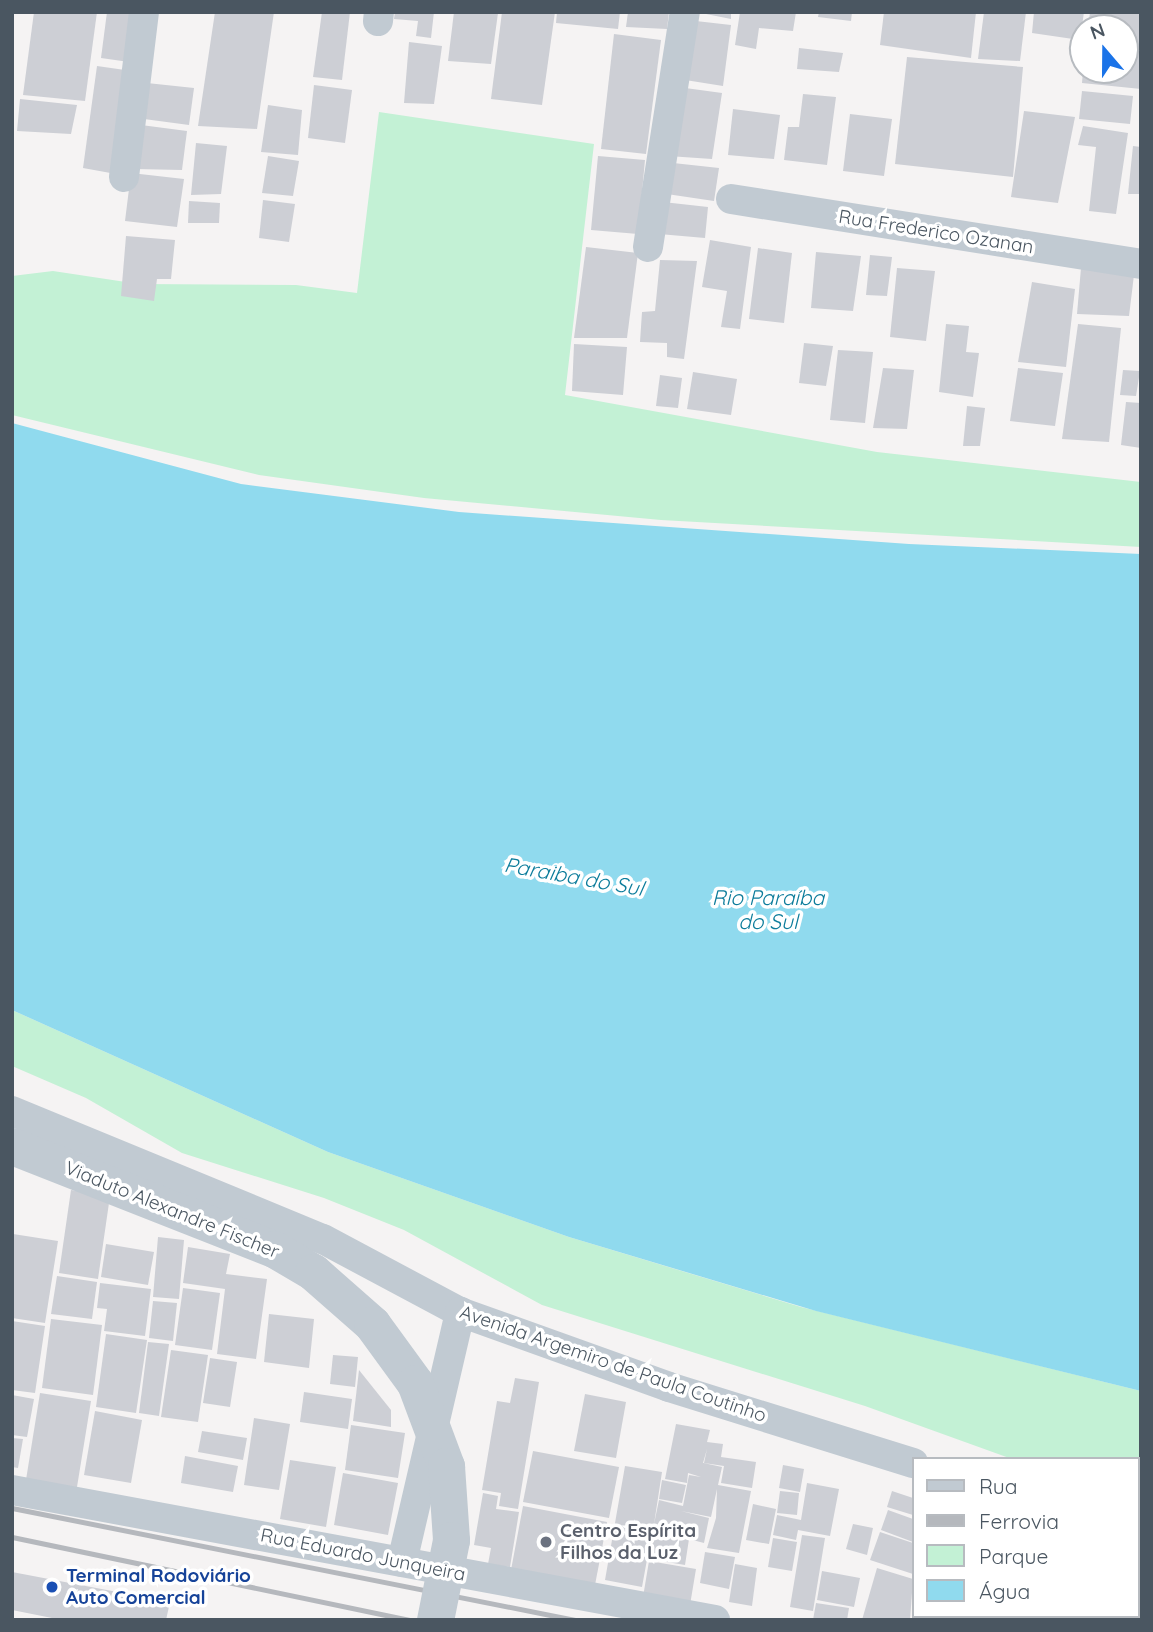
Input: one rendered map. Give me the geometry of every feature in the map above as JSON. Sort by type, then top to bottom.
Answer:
[{"type":"street","points":[[124,177],[144,12]]},
{"type":"street","points":[[648,247],[685,12]]},
{"type":"street","name":"Rua Frederico Ozanan","points":[[731,199],[1141,264]]},
{"type":"street","name":"Avenida Argemiro de Paula Coutinho","points":[[12,1111],[323,1239],[460,1312],[669,1387],[912,1463]]},
{"type":"street","name":"Viaduto Alexandre Fischer","points":[[12,1146],[274,1249],[313,1272],[372,1324],[415,1383],[446,1466],[451,1540],[435,1620]]},
{"type":"street","points":[[402,1562],[460,1312]]},
{"type":"street","name":"Rua Eduardo Junqueira","points":[[12,1490],[715,1620]]},
{"type":"green space","points":[[379,112],[594,144],[565,395],[877,452],[1141,482],[1141,547],[661,520],[424,498],[259,475],[12,415],[12,276],[53,271],[139,284],[296,285],[357,293]]},
{"type":"green space","points":[[12,1010],[328,1152],[569,1237],[801,1307],[1141,1391],[1141,1487],[1139,1457],[1006,1457],[865,1406],[542,1305],[404,1230],[324,1198],[182,1153],[86,1098],[12,1066]]},
{"type":"water","name":"Rio Paraíba do Sul","points":[[12,423],[241,484],[459,512],[909,544],[1141,554],[1141,1391],[816,1311],[569,1237],[328,1152],[12,1010]]},
{"type":"building","points":[[34,12],[97,12],[85,101],[23,95]]},
{"type":"building","points":[[107,12],[142,12],[136,63],[101,58]]},
{"type":"building","points":[[215,12],[274,12],[257,129],[198,126]]},
{"type":"building","points":[[322,12],[350,12],[342,80],[313,77]]},
{"type":"building","points":[[395,12],[434,12],[431,38],[416,36],[418,21],[394,19]]},
{"type":"building","points":[[454,12],[498,13],[491,64],[448,61]]},
{"type":"building","points":[[502,12],[555,12],[542,105],[491,99]]},
{"type":"building","points":[[557,12],[620,12],[618,29],[556,23]]},
{"type":"building","points":[[628,12],[669,12],[667,29],[626,27]]},
{"type":"building","points":[[696,12],[731,12],[731,19]]},
{"type":"building","points":[[740,12],[796,12],[793,31],[759,28],[756,49],[735,45]]},
{"type":"building","points":[[819,12],[852,12],[851,21],[818,17]]},
{"type":"building","points":[[884,12],[976,12],[971,58],[880,45]]},
{"type":"building","points":[[984,12],[1026,12],[1020,61],[978,59]]},
{"type":"building","points":[[1034,12],[1084,12],[1069,14],[1069,38],[1032,33]]},
{"type":"building","points":[[1141,12],[1141,89],[1092,84],[1139,84],[1139,14],[1090,14]]},
{"type":"building","points":[[687,20],[731,25],[723,86],[679,79]]},
{"type":"building","points":[[614,34],[661,40],[646,154],[601,149]]},
{"type":"building","points":[[409,42],[442,46],[434,104],[404,103]]},
{"type":"building","points":[[799,48],[843,53],[839,72],[797,69]]},
{"type":"building","points":[[907,57],[1023,67],[1013,177],[895,164]]},
{"type":"building","points":[[97,66],[132,71],[116,174],[83,168]]},
{"type":"building","points":[[147,83],[194,88],[189,125],[144,119]]},
{"type":"building","points":[[314,85],[352,90],[345,143],[308,138]]},
{"type":"building","points":[[678,87],[722,93],[712,159],[668,156]]},
{"type":"building","points":[[1082,91],[1133,96],[1130,124],[1079,119]]},
{"type":"building","points":[[803,94],[836,97],[827,165],[784,160],[788,127],[799,127]]},
{"type":"building","points":[[20,99],[77,105],[71,134],[17,131]]},
{"type":"building","points":[[268,105],[302,110],[298,155],[261,152]]},
{"type":"building","points":[[733,109],[780,115],[774,159],[728,155]]},
{"type":"building","points":[[1024,111],[1075,117],[1058,203],[1011,197]]},
{"type":"building","points":[[850,114],[892,119],[884,176],[843,171]]},
{"type":"building","points":[[141,125],[187,131],[182,170],[135,169]]},
{"type":"building","points":[[1083,126],[1128,133],[1116,214],[1089,211],[1096,147],[1078,145]]},
{"type":"building","points":[[196,143],[227,146],[221,194],[191,195]]},
{"type":"building","points":[[1133,146],[1141,147],[1141,194],[1128,194]]},
{"type":"building","points":[[268,156],[299,161],[293,196],[262,193]]},
{"type":"building","points":[[598,156],[645,160],[638,234],[591,230]]},
{"type":"building","points":[[664,162],[719,168],[714,201],[660,193]]},
{"type":"building","points":[[131,173],[184,179],[177,227],[125,221]]},
{"type":"building","points":[[263,200],[295,204],[289,242],[259,238]]},
{"type":"building","points":[[189,201],[220,203],[219,223],[188,223]]},
{"type":"building","points":[[663,202],[708,207],[705,238],[659,234]]},
{"type":"building","points":[[126,236],[175,240],[171,279],[157,279],[154,301],[121,296]]},
{"type":"building","points":[[710,240],[751,247],[740,329],[721,327],[727,291],[702,287]]},
{"type":"building","points":[[586,247],[638,253],[627,338],[574,338]]},
{"type":"building","points":[[758,248],[792,253],[784,323],[749,319]]},
{"type":"building","points":[[816,252],[861,256],[853,311],[811,308]]},
{"type":"building","points":[[870,255],[892,257],[887,296],[866,295]]},
{"type":"building","points":[[660,260],[697,261],[684,359],[667,357],[667,343],[640,342],[642,312],[655,311]]},
{"type":"building","points":[[897,268],[935,271],[926,341],[890,337]]},
{"type":"building","points":[[1081,268],[1134,275],[1129,316],[1077,314]]},
{"type":"building","points":[[1032,282],[1075,289],[1066,367],[1018,362]]},
{"type":"building","points":[[946,324],[969,326],[966,352],[979,353],[973,397],[939,392]]},
{"type":"building","points":[[1078,324],[1121,328],[1109,442],[1062,439]]},
{"type":"building","points":[[804,343],[833,346],[826,386],[799,383]]},
{"type":"building","points":[[574,344],[627,347],[623,395],[572,391]]},
{"type":"building","points":[[838,350],[873,352],[865,423],[830,420]]},
{"type":"building","points":[[883,368],[914,370],[907,429],[873,428]]},
{"type":"building","points":[[1018,368],[1063,373],[1055,426],[1010,421]]},
{"type":"building","points":[[1123,370],[1140,371],[1136,396],[1120,395]]},
{"type":"building","points":[[693,372],[737,379],[731,415],[687,409]]},
{"type":"building","points":[[660,375],[682,378],[678,408],[656,406]]},
{"type":"building","points":[[1126,402],[1141,403],[1141,448],[1121,445]]},
{"type":"building","points":[[967,406],[985,408],[980,446],[963,446]]},
{"type":"building","points":[[71,1190],[110,1196],[98,1279],[59,1273]]},
{"type":"building","points":[[13,1234],[58,1241],[45,1323],[12,1318]]},
{"type":"building","points":[[158,1237],[184,1240],[179,1299],[153,1297]]},
{"type":"building","points":[[106,1244],[154,1252],[148,1285],[101,1277]]},
{"type":"building","points":[[188,1247],[230,1254],[226,1274],[267,1279],[256,1359],[217,1354],[225,1289],[183,1283]]},
{"type":"building","points":[[57,1276],[97,1282],[92,1319],[51,1314]]},
{"type":"building","points":[[100,1283],[151,1289],[145,1336],[104,1331],[107,1309],[97,1308]]},
{"type":"building","points":[[183,1288],[220,1293],[212,1350],[175,1345]]},
{"type":"building","points":[[153,1301],[177,1303],[173,1341],[149,1338]]},
{"type":"building","points":[[269,1314],[314,1319],[309,1368],[264,1362]]},
{"type":"building","points":[[51,1319],[102,1325],[93,1395],[42,1388]]},
{"type":"building","points":[[12,1321],[45,1326],[35,1393],[12,1390]]},
{"type":"building","points":[[106,1334],[147,1340],[136,1413],[96,1407]]},
{"type":"building","points":[[148,1342],[169,1344],[159,1416],[139,1413]]},
{"type":"building","points":[[171,1350],[208,1355],[198,1422],[161,1417]]},
{"type":"building","points":[[333,1355],[358,1357],[355,1387],[330,1384]]},
{"type":"building","points":[[210,1358],[237,1362],[230,1407],[203,1403]]},
{"type":"building","points":[[359,1370],[391,1410],[391,1427],[353,1421]]},
{"type":"building","points":[[515,1378],[539,1382],[518,1509],[499,1506],[501,1493],[482,1490],[497,1401],[510,1403]]},
{"type":"building","points":[[304,1392],[352,1399],[348,1429],[300,1422]]},
{"type":"building","points":[[40,1393],[91,1401],[76,1493],[25,1486]]},
{"type":"building","points":[[585,1394],[626,1402],[616,1458],[574,1451]]},
{"type":"building","points":[[12,1395],[34,1399],[27,1437],[12,1435]]},
{"type":"building","points":[[95,1411],[142,1420],[131,1483],[84,1475]]},
{"type":"building","points":[[254,1418],[290,1424],[279,1490],[244,1485]]},
{"type":"building","points":[[676,1424],[710,1430],[707,1442],[723,1444],[721,1457],[756,1462],[752,1488],[721,1483],[724,1466],[704,1463],[707,1449],[703,1463],[722,1467],[718,1485],[751,1491],[739,1553],[707,1548],[716,1518],[717,1489],[711,1517],[681,1511],[709,1518],[704,1543],[689,1539],[685,1565],[649,1559],[653,1534],[669,1535],[652,1532],[642,1587],[605,1580],[625,1466],[662,1472],[654,1524],[659,1500],[683,1506],[689,1475],[701,1477],[688,1473],[687,1483],[665,1479]]},
{"type":"building","points":[[351,1425],[405,1433],[398,1478],[345,1470]]},
{"type":"building","points":[[202,1431],[247,1438],[243,1460],[198,1452]]},
{"type":"building","points":[[12,1438],[23,1439],[18,1468],[12,1467]]},
{"type":"building","points":[[533,1451],[619,1467],[609,1518],[523,1502]]},
{"type":"building","points":[[185,1456],[238,1466],[233,1492],[181,1483]]},
{"type":"building","points":[[290,1460],[336,1467],[326,1527],[280,1519]]},
{"type":"building","points":[[783,1465],[804,1469],[800,1492],[779,1488]]},
{"type":"building","points":[[343,1473],[398,1483],[388,1535],[334,1525]]},
{"type":"building","points":[[662,1480],[686,1485],[682,1503],[659,1499]]},
{"type":"building","points":[[807,1483],[839,1489],[830,1536],[798,1530],[796,1540],[773,1535],[777,1515],[801,1520]]},
{"type":"building","points":[[780,1491],[799,1493],[797,1515],[777,1513]]},
{"type":"building","points":[[892,1491],[912,1498],[912,1515],[887,1507]]},
{"type":"building","points":[[483,1493],[498,1496],[496,1509],[519,1512],[510,1567],[488,1564],[491,1548],[474,1545]]},
{"type":"building","points":[[753,1504],[776,1509],[769,1544],[746,1540]]},
{"type":"building","points":[[523,1506],[607,1522],[595,1585],[511,1570]]},
{"type":"building","points":[[888,1510],[912,1519],[912,1542],[881,1530]]},
{"type":"building","points":[[853,1524],[873,1528],[867,1555],[846,1549]]},
{"type":"building","points":[[880,1532],[912,1543],[912,1574],[870,1560]]},
{"type":"building","points":[[802,1535],[825,1538],[813,1611],[790,1607]]},
{"type":"building","points":[[773,1538],[797,1542],[792,1571],[768,1567]]},
{"type":"building","points":[[705,1552],[735,1557],[729,1589],[700,1583]]},
{"type":"building","points":[[649,1561],[696,1569],[690,1605],[643,1597]]},
{"type":"building","points":[[735,1564],[757,1568],[752,1606],[729,1602]]},
{"type":"building","points":[[877,1568],[912,1579],[910,1620],[862,1620]]},
{"type":"building","points":[[822,1571],[860,1578],[854,1607],[817,1600]]},
{"type":"building","name":"Terminal Rodoviário Auto Comercial","points":[[12,1572],[170,1602],[166,1620],[62,1620],[12,1610]]},
{"type":"building","points":[[1139,1598],[1141,1620],[1098,1620],[1139,1618]]},
{"type":"building","points":[[816,1603],[849,1608],[847,1620],[813,1620]]},
{"type":"railway","points":[[12,1508],[575,1620]]},
{"type":"railway","points":[[12,1537],[409,1620]]},
{"type":"place","name":"Centro Espírita Filhos da Luz","points":[[546,1542]]},
{"type":"place","name":"Terminal Rodoviário Auto Comercial","points":[[52,1587]]},
{"type":"water label","name":"Paraiba do Sul","points":[[574,876]]}]
